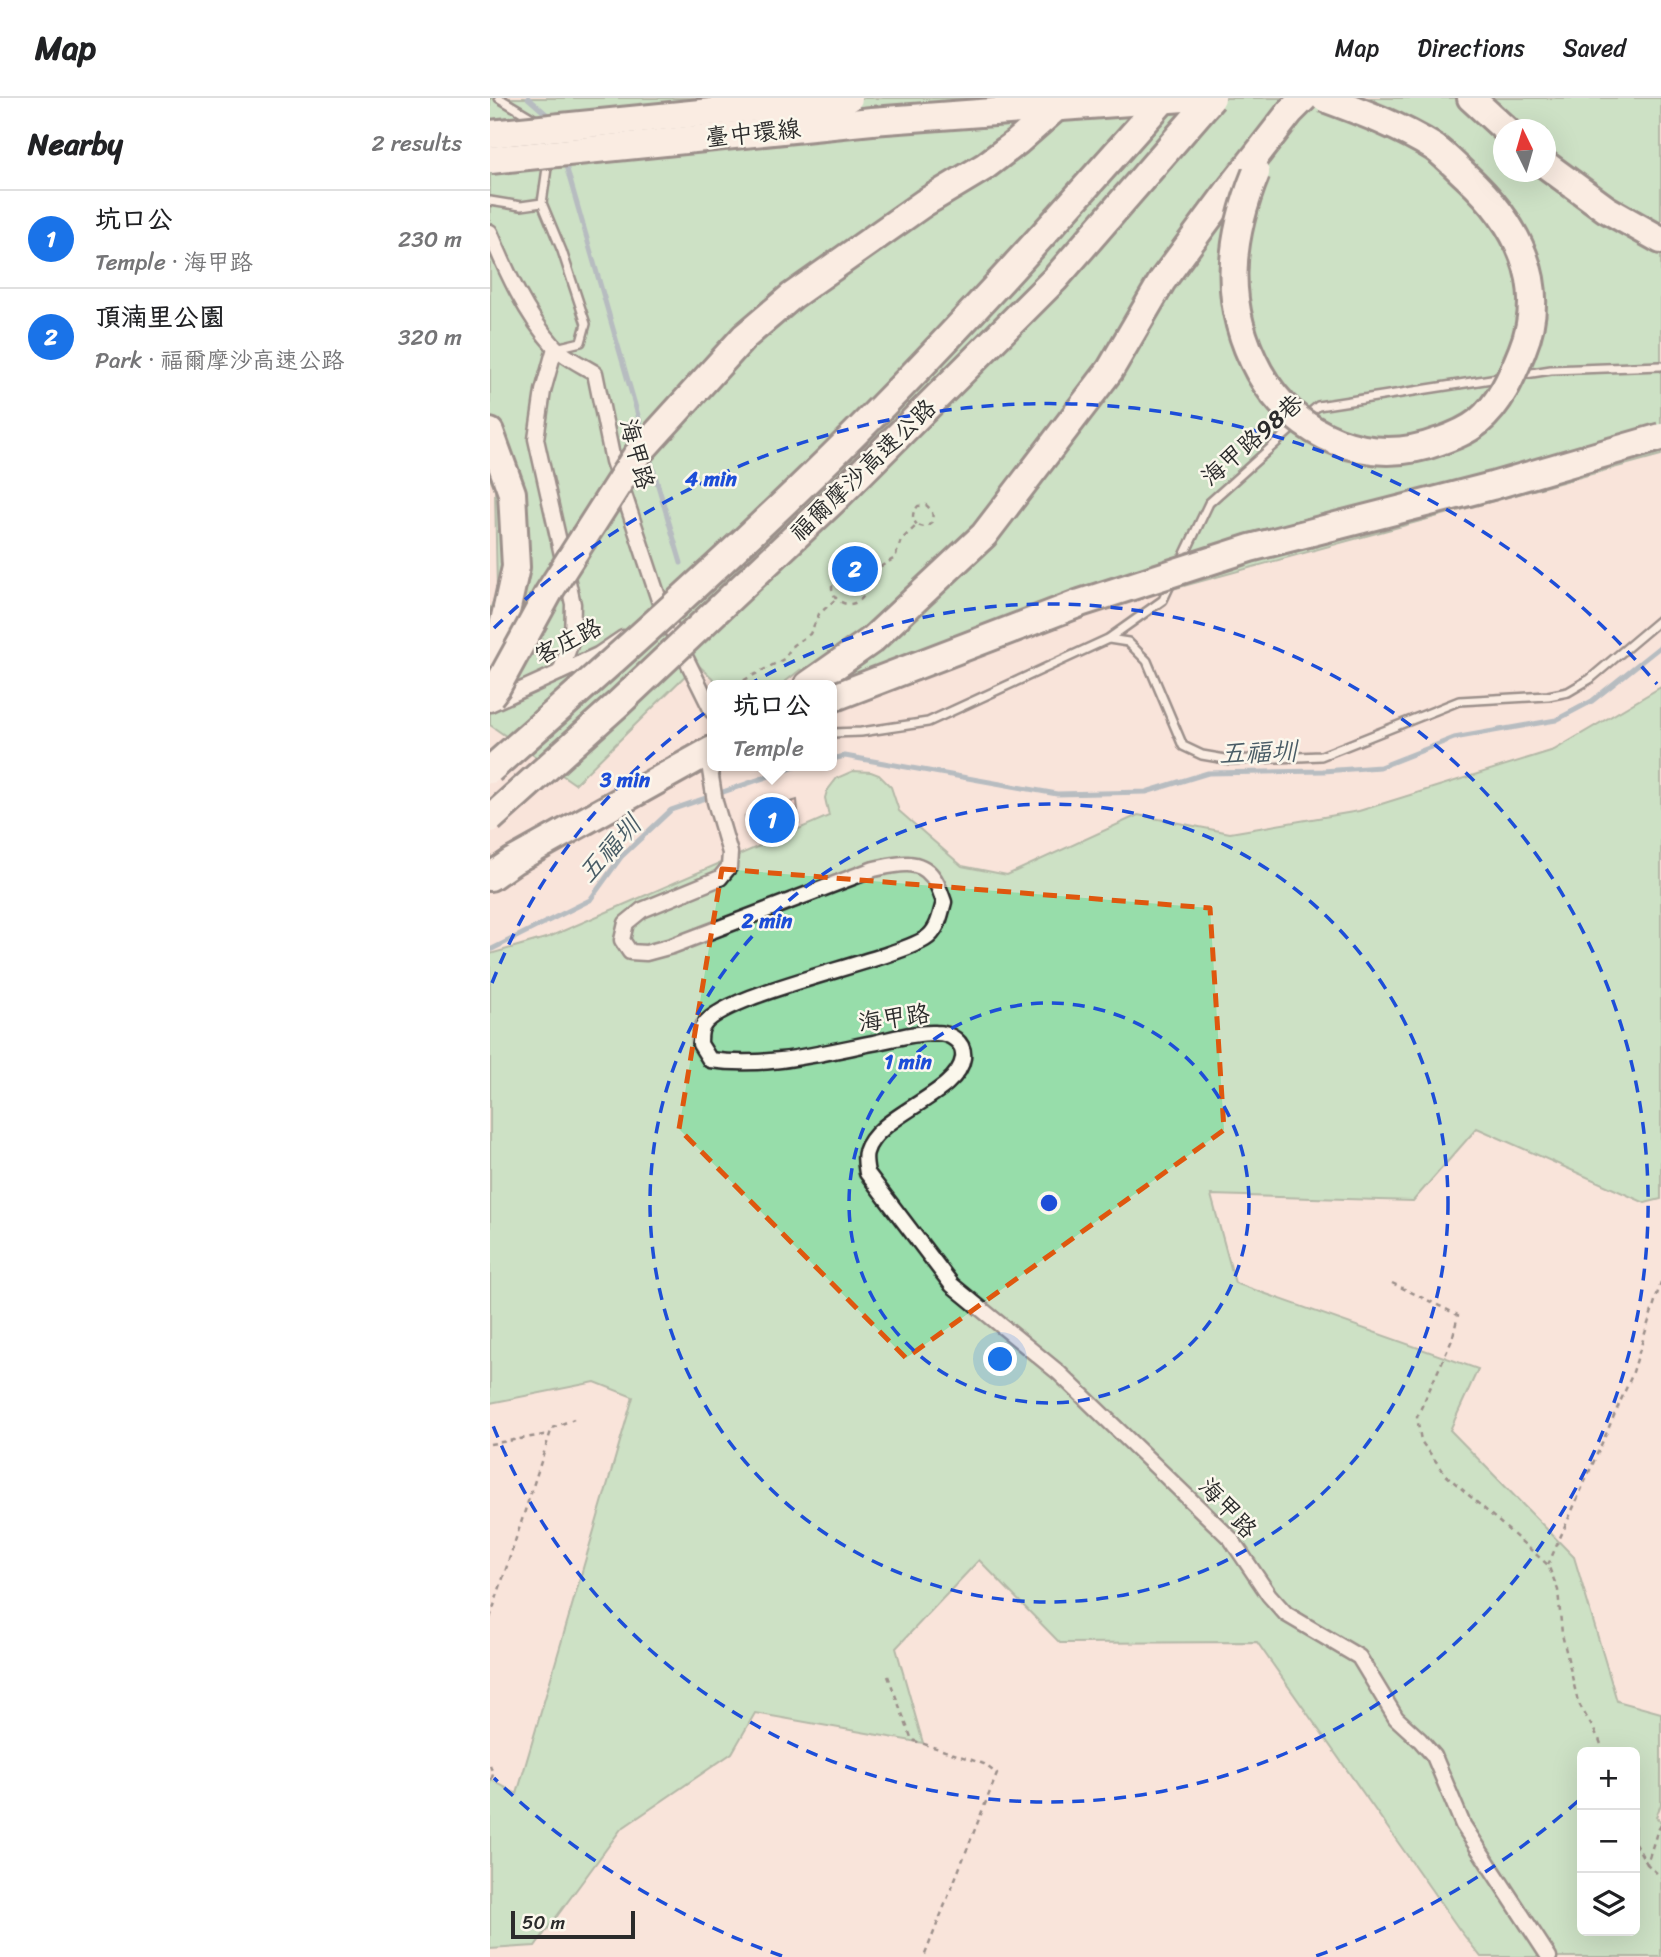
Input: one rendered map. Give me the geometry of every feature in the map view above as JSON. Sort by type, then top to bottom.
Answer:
[{"type":"highway","name":"臺中環線","points":[[490,134],[849,98]]},
{"type":"highway","points":[[490,696],[549,592],[636,456],[744,337],[792,296],[924,204],[984,167],[1067,98]]},
{"type":"highway","name":"福爾摩沙高速公路","points":[[490,770],[604,670],[811,477],[1020,262],[1165,98]]},
{"type":"highway","name":"臺中環線","points":[[490,160],[872,121],[1184,98]]},
{"type":"highway","name":"福爾摩沙高速公路","points":[[490,819],[619,703],[835,499],[1055,279],[1212,98]]},
{"type":"highway","points":[[1297,105],[1256,173],[1247,197],[1233,266],[1233,299],[1240,331],[1266,384],[1289,411],[1304,423],[1341,444],[1381,451],[1405,451],[1424,447],[1466,431],[1485,416],[1503,393],[1527,340],[1533,304],[1532,280],[1517,240],[1494,205],[1438,150],[1408,132],[1324,98]]},
{"type":"highway","points":[[1471,98],[1494,119]]},
{"type":"highway","points":[[814,680],[872,640],[984,535],[1110,370],[1162,281],[1297,105]]},
{"type":"highway","points":[[1556,172],[1606,209],[1661,240]]},
{"type":"highway","points":[[490,432],[512,493],[516,567],[498,649],[490,669]]},
{"type":"highway","points":[[837,696],[1080,603],[1250,548],[1492,486],[1661,437]]},
{"type":"highway","points":[[490,877],[513,861],[707,753]]},
{"type":"street","name":"海甲路","points":[[490,232],[501,259],[531,314],[555,348],[595,373],[613,461],[663,611],[707,701]]},
{"type":"street","points":[[555,348],[543,391],[536,439],[573,604],[572,640],[560,672]]},
{"type":"street","name":"客庄路","points":[[490,704],[598,655],[663,611]]},
{"type":"street","name":"海甲路","points":[[710,771],[715,802],[730,853],[729,867],[720,878],[642,909],[626,923],[622,940],[630,952],[646,953],[672,946],[886,866],[915,864],[932,875],[944,902],[937,926],[926,938],[892,952],[741,1001],[717,1013],[702,1027],[699,1044],[710,1060],[732,1063],[769,1063],[905,1036],[936,1033],[950,1035],[961,1044],[964,1056],[960,1069],[947,1082],[876,1134],[865,1153],[867,1173],[952,1285],[1058,1372],[1231,1539],[1269,1595],[1286,1614],[1359,1657],[1396,1718],[1434,1756],[1463,1825],[1549,1957]]},
{"type":"lane","points":[[499,98],[536,118],[546,128],[551,140],[542,203],[562,251],[586,324],[581,342],[555,348]]},
{"type":"lane","points":[[490,201],[521,206],[542,203]]},
{"type":"lane","name":"海甲路98巷","points":[[837,733],[928,722],[1108,639],[1163,600],[1209,503],[1318,406],[1551,370],[1661,366]]},
{"type":"lane","points":[[1108,639],[1128,642],[1147,661],[1183,746],[1202,755],[1231,760],[1273,760],[1321,756],[1459,701],[1548,696],[1568,692],[1590,679],[1661,619]]},
{"type":"path","points":[[926,505],[932,510],[934,517],[930,524],[924,527],[917,525],[912,519],[913,511],[918,506],[926,505]]},
{"type":"path","points":[[863,577],[895,558],[901,540],[917,525]]},
{"type":"path","points":[[853,570],[863,577],[866,588],[861,599],[850,604],[836,598],[832,591],[833,579],[842,571],[853,570]]},
{"type":"path","points":[[744,680],[784,659],[793,645],[810,634],[819,614],[836,598]]},
{"type":"path","points":[[1548,1565],[1632,1376],[1661,1282]]},
{"type":"path","points":[[1392,1283],[1458,1315],[1452,1340],[1417,1417],[1421,1441],[1446,1475],[1548,1565],[1558,1590],[1562,1634],[1578,1702],[1602,1747]]},
{"type":"path","points":[[490,1618],[552,1428],[574,1419]]},
{"type":"path","points":[[490,1444],[550,1434]]},
{"type":"path","points":[[888,1676],[912,1740],[984,1764],[997,1773],[924,1957]]},
{"type":"path","points":[[490,1765],[493,1774],[490,1785]]},
{"type":"path","points":[[1647,1864],[1661,1825]]},
{"type":"path","points":[[1640,1852],[1647,1864],[1661,1877]]},
{"type":"highlighted area","points":[[722,869],[1210,908],[1224,1130],[906,1358],[679,1129]]},
{"type":"green space","points":[[490,98],[1661,98],[1661,455],[837,684],[837,680],[803,680],[800,670],[787,680],[715,680],[697,664],[575,784],[490,725],[490,610],[497,590],[495,490],[490,478]]},
{"type":"green space","points":[[1661,687],[1661,1199],[1645,1203],[1477,1128],[1413,1201],[1211,1195],[1235,1283],[1478,1369],[1450,1430],[1574,1557],[1617,1701],[1661,1713],[1661,1804],[1656,1817],[1661,1822],[1661,1957],[1481,1957],[1257,1642],[1060,1643],[979,1560],[896,1648],[923,1743],[755,1713],[732,1753],[621,1829],[535,1946],[490,1949],[490,1779],[517,1794],[633,1397],[595,1382],[490,1403],[490,954],[549,937],[829,816],[825,798],[827,791],[837,778],[853,771],[879,775],[891,787],[899,811],[962,866],[1007,875],[1138,815],[1230,833],[1359,811],[1554,750]]},
{"type":"building","points":[[797,800],[799,823],[751,836],[745,816]]},
{"type":"waterway","points":[[528,98],[553,120]]},
{"type":"waterway","points":[[564,159],[644,436]]},
{"type":"waterway","points":[[649,455],[681,563]]},
{"type":"waterway","name":"五福圳","points":[[837,758],[845,756],[1057,794],[1146,792],[1208,773],[1380,767],[1454,738],[1556,720],[1592,701],[1661,646]]},
{"type":"waterway","name":"五福圳","points":[[490,950],[590,900],[621,857],[671,810],[784,771]]},
{"type":"place","name":"頂湳里公園","points":[[855,569]]},
{"type":"place","name":"坑口公","points":[[772,820]]}]
